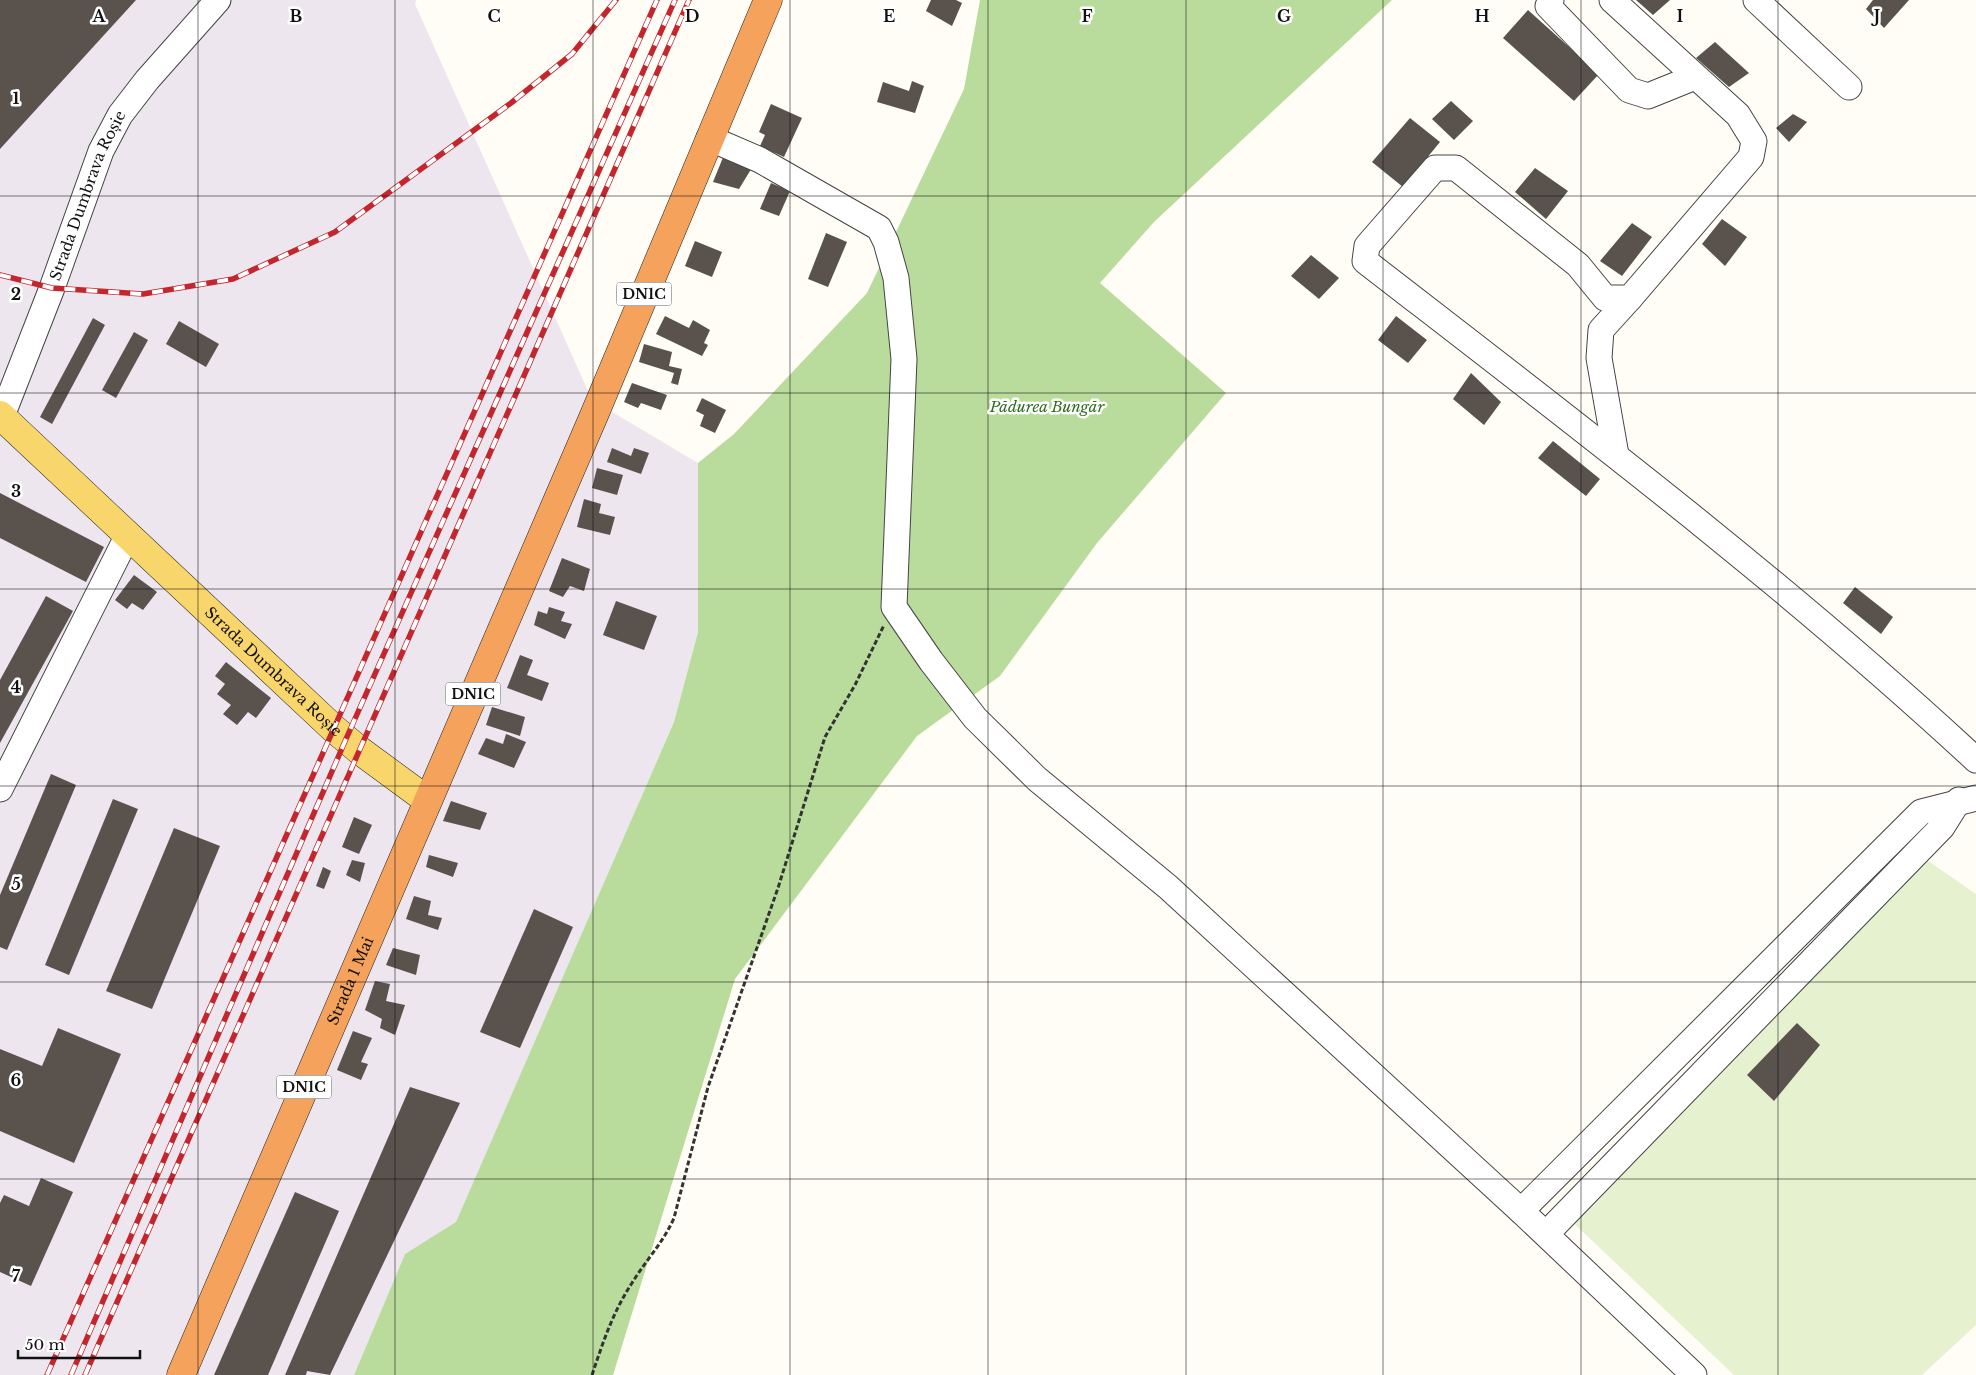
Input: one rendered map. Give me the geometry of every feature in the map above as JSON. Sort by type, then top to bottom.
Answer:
[{"type":"highway","name":"DN1C","points":[[709,138],[768,0]]},
{"type":"highway","name":"Strada 1 Mai","points":[[181,1375],[519,588],[709,138]]},
{"type":"main road","name":"Strada Dumbrava Roșie","points":[[1,418],[333,728],[359,750],[427,800]]},
{"type":"street","name":"Strada Dumbrava Roșie","points":[[1,418],[100,151],[120,115],[147,80],[218,0]]},
{"type":"street","points":[[1551,0],[1548,6],[1629,90],[1648,96],[1696,77]]},
{"type":"street","points":[[1612,0],[1738,115],[1754,141],[1751,157],[1601,330],[1599,358],[1616,455]]},
{"type":"street","points":[[1756,0],[1849,87]]},
{"type":"street","points":[[709,138],[760,160],[879,228],[886,242],[896,278],[904,359],[894,607],[975,718],[1037,779],[1168,886],[1546,1234],[1694,1375]]},
{"type":"street","points":[[1630,298],[1605,298],[1578,265],[1456,168],[1435,168],[1367,246],[1365,260],[1616,455],[1896,686],[1976,760]]},
{"type":"street","points":[[0,789],[128,535]]},
{"type":"street","points":[[1521,1211],[1921,812],[1968,799]]},
{"type":"street","points":[[1546,1234],[1968,799]]},
{"type":"path","points":[[592,1375],[610,1322],[632,1282],[665,1238],[674,1218],[708,1087],[778,888],[825,737],[894,607]]},
{"type":"shaded area","points":[[0,0],[416,0],[415,4],[592,400],[698,463],[698,632],[674,722],[456,1223],[405,1254],[354,1375],[0,1375]]},
{"type":"green space","name":"Pădurea Bungăr","points":[[980,0],[1392,0],[1154,222],[1100,283],[1226,393],[1097,543],[1000,676],[917,736],[735,979],[613,1375],[354,1375],[405,1254],[456,1222],[674,722],[698,632],[698,463],[734,434],[867,293],[964,89]]},
{"type":"green space","points":[[1924,858],[1976,894],[1976,1325],[1922,1375],[1734,1375],[1566,1216]]},
{"type":"building","points":[[0,0],[136,0],[0,149]]},
{"type":"building","points":[[931,0],[956,0],[962,3],[952,26],[926,11]]},
{"type":"building","points":[[1636,0],[1670,0],[1653,15]]},
{"type":"building","points":[[1873,0],[1909,0],[1884,28],[1866,9]]},
{"type":"building","points":[[1528,10],[1599,74],[1574,101],[1503,38]]},
{"type":"building","points":[[1715,42],[1749,73],[1729,87],[1696,58]]},
{"type":"building","points":[[912,81],[924,86],[915,113],[877,102],[883,82],[909,91]]},
{"type":"building","points":[[1451,101],[1473,121],[1454,140],[1432,119]]},
{"type":"building","points":[[771,104],[802,118],[784,157],[760,146],[765,135],[759,132]]},
{"type":"building","points":[[1793,114],[1807,122],[1789,142],[1776,128]]},
{"type":"building","points":[[1410,118],[1440,142],[1403,187],[1372,162]]},
{"type":"building","points":[[724,155],[753,166],[739,189],[713,182]]},
{"type":"building","points":[[1535,168],[1568,191],[1546,219],[1515,192]]},
{"type":"building","points":[[771,183],[790,191],[779,216],[760,209]]},
{"type":"building","points":[[1722,219],[1747,237],[1725,266],[1702,244]]},
{"type":"building","points":[[1632,223],[1652,237],[1622,276],[1600,261]]},
{"type":"building","points":[[826,233],[847,242],[828,287],[808,279]]},
{"type":"building","points":[[695,241],[722,252],[712,277],[685,266]]},
{"type":"building","points":[[1311,255],[1339,278],[1319,299],[1291,276]]},
{"type":"building","points":[[665,316],[689,328],[693,320],[710,330],[704,343],[708,345],[702,356],[656,334]]},
{"type":"building","points":[[1396,316],[1427,340],[1408,363],[1378,340]]},
{"type":"building","points":[[93,318],[105,325],[52,424],[40,417]]},
{"type":"building","points":[[179,321],[219,344],[206,367],[166,344]]},
{"type":"building","points":[[134,332],[148,340],[116,398],[102,390]]},
{"type":"building","points":[[644,344],[672,352],[669,366],[682,369],[678,385],[671,383],[674,373],[639,362]]},
{"type":"building","points":[[1471,373],[1501,402],[1484,425],[1453,399]]},
{"type":"building","points":[[632,383],[667,395],[661,410],[641,403],[638,408],[624,402]]},
{"type":"building","points":[[702,398],[726,410],[715,433],[700,426],[704,415],[696,411]]},
{"type":"building","points":[[1553,441],[1600,479],[1586,496],[1538,458]]},
{"type":"building","points":[[612,448],[631,456],[634,448],[649,453],[641,474],[607,462]]},
{"type":"building","points":[[597,468],[623,475],[617,495],[592,488]]},
{"type":"building","points":[[0,493],[104,547],[86,582],[0,538]]},
{"type":"building","points":[[584,499],[601,504],[599,513],[615,517],[610,535],[577,527]]},
{"type":"building","points":[[562,558],[590,569],[584,591],[570,586],[563,597],[549,591]]},
{"type":"building","points":[[134,575],[157,592],[143,610],[132,603],[127,609],[115,600]]},
{"type":"building","points":[[1855,587],[1893,617],[1881,634],[1843,603]]},
{"type":"building","points":[[46,596],[73,611],[0,743],[0,680]]},
{"type":"building","points":[[616,601],[657,616],[644,650],[603,635]]},
{"type":"building","points":[[549,607],[565,612],[561,621],[572,624],[565,639],[534,625],[538,611],[547,614]]},
{"type":"building","points":[[520,655],[533,660],[527,675],[549,683],[542,701],[507,688]]},
{"type":"building","points":[[226,662],[271,698],[256,718],[248,712],[237,725],[223,714],[231,705],[217,694],[225,684],[215,676]]},
{"type":"building","points":[[492,707],[525,717],[520,736],[486,725]]},
{"type":"building","points":[[506,734],[526,742],[514,768],[478,754],[486,738],[503,744]]},
{"type":"building","points":[[51,774],[76,785],[7,950],[0,947],[0,895]]},
{"type":"building","points":[[113,799],[138,809],[69,975],[45,965]]},
{"type":"building","points":[[451,801],[487,813],[480,830],[443,821]]},
{"type":"building","points":[[354,817],[372,825],[359,854],[342,847]]},
{"type":"building","points":[[174,828],[220,846],[152,1009],[106,991]]},
{"type":"building","points":[[429,855],[458,863],[453,877],[426,867]]},
{"type":"building","points":[[352,860],[365,863],[360,882],[346,875]]},
{"type":"building","points":[[323,867],[331,871],[324,889],[316,886]]},
{"type":"building","points":[[414,896],[431,901],[428,915],[442,918],[438,930],[406,919]]},
{"type":"building","points":[[534,909],[573,927],[520,1048],[480,1032]]},
{"type":"building","points":[[393,948],[420,955],[416,975],[386,965]]},
{"type":"building","points":[[375,981],[390,984],[386,1001],[405,1005],[395,1035],[380,1028],[382,1019],[365,1010]]},
{"type":"building","points":[[1797,1023],[1820,1045],[1774,1101],[1747,1075]]},
{"type":"building","points":[[58,1028],[121,1054],[74,1163],[0,1131],[0,1049],[42,1066]]},
{"type":"building","points":[[353,1031],[372,1038],[361,1062],[368,1064],[361,1080],[337,1070]]},
{"type":"building","points":[[410,1087],[460,1103],[330,1375],[307,1371],[306,1375],[285,1375]]},
{"type":"building","points":[[41,1178],[73,1192],[31,1286],[0,1272],[0,1203],[4,1195],[29,1206]]},
{"type":"building","points":[[295,1192],[339,1211],[268,1375],[214,1375]]},
{"type":"railway","points":[[0,275],[52,288],[143,294],[233,279],[335,232],[511,103],[572,54],[616,0]]},
{"type":"railway","points":[[47,1375],[657,0]]},
{"type":"railway","points":[[71,1375],[346,739],[675,0]]},
{"type":"railway","points":[[85,1375],[689,0]]}]
